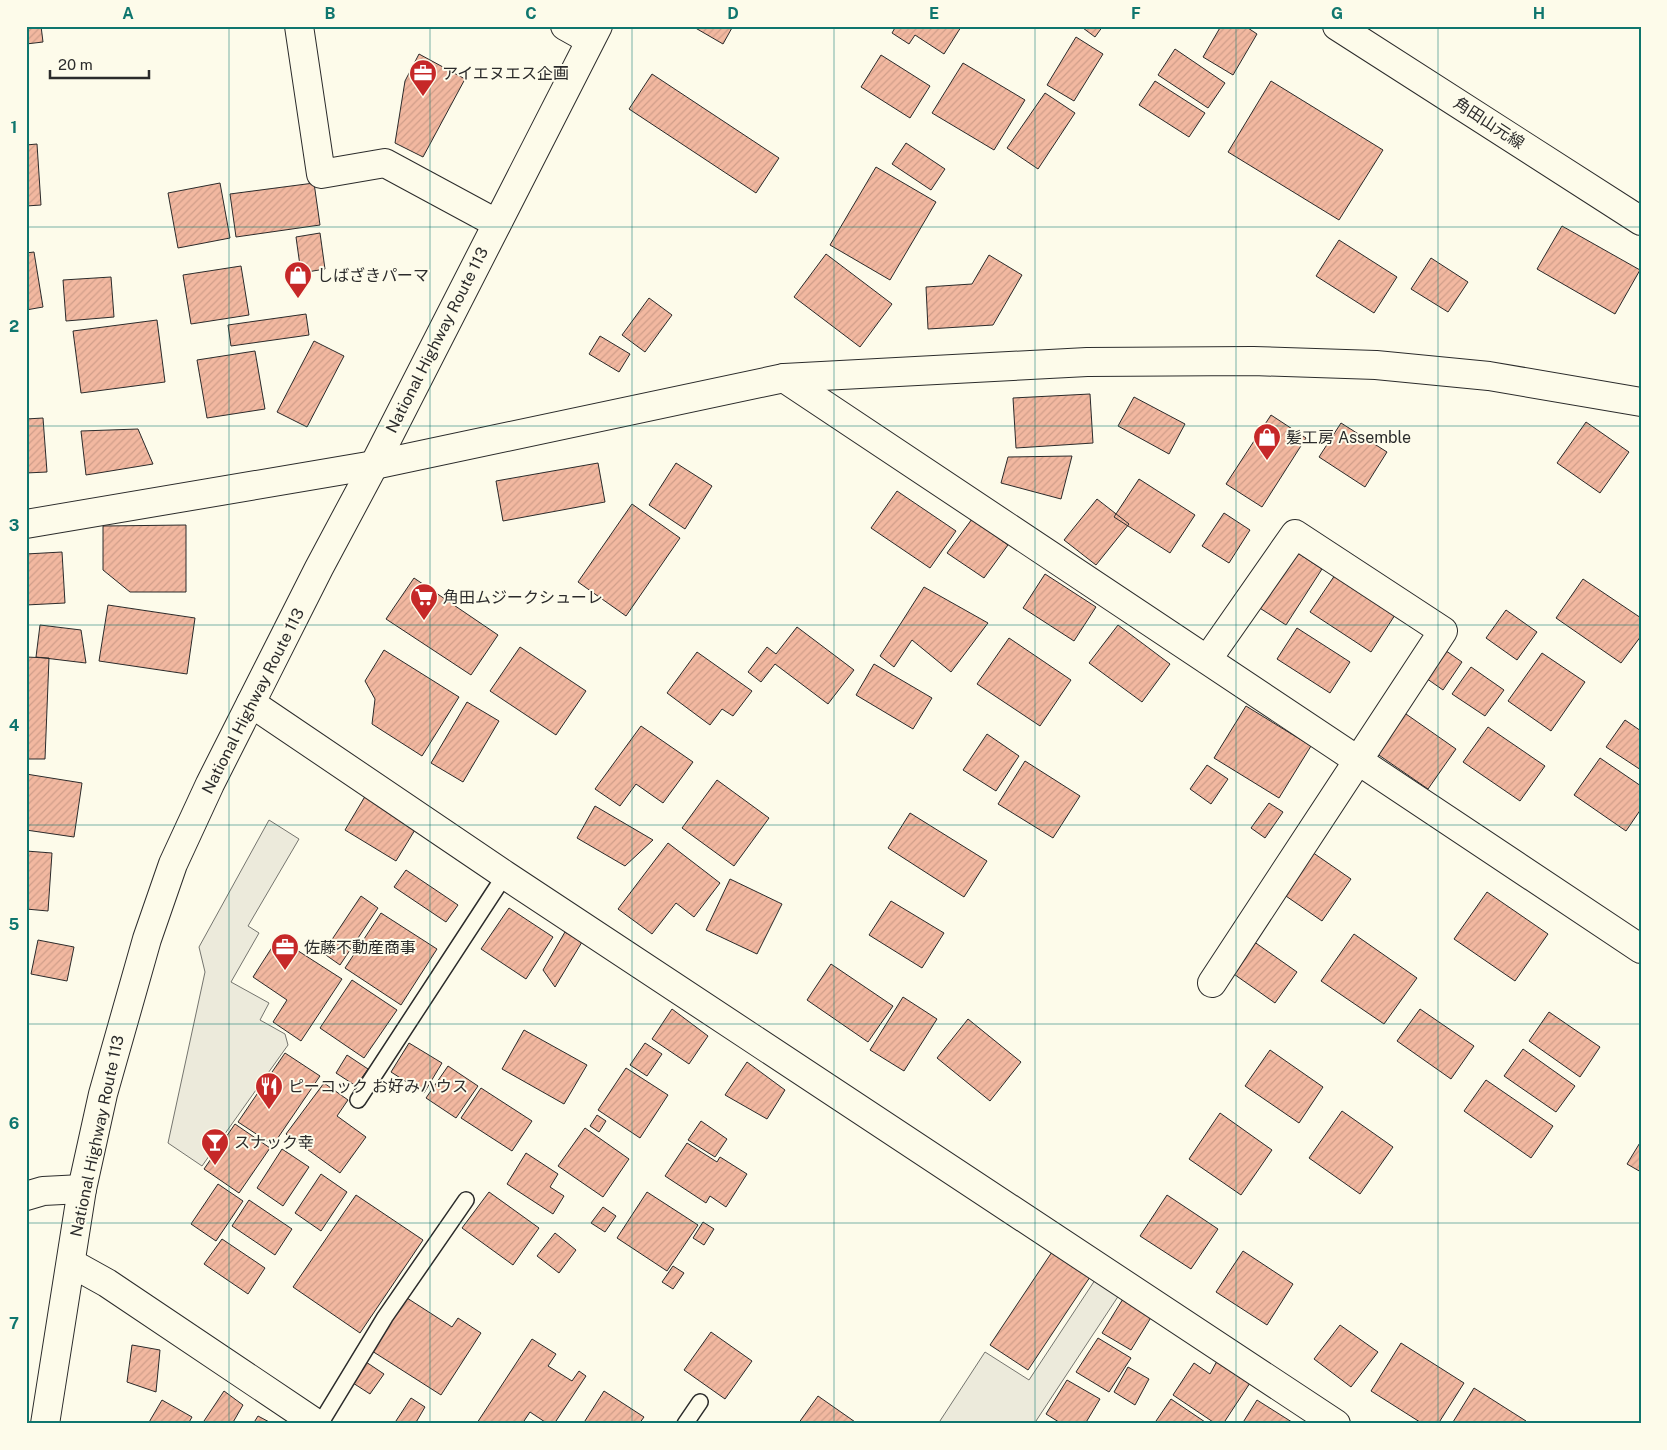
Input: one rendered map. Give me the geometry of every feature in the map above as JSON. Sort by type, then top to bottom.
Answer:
[{"type":"main road","points":[[298,26],[321,174],[385,163],[496,223]]},
{"type":"main road","points":[[565,26],[594,33]]},
{"type":"main road","name":"角田山元線","points":[[1337,26],[1641,221]]},
{"type":"main road","name":"National Highway Route 113","points":[[45,1424],[82,1190],[103,1094],[120,1028],[173,864],[251,703],[594,33]]},
{"type":"main road","points":[[26,524],[374,465],[784,378],[1087,362],[1253,361],[1376,365],[1480,375],[1641,402]]},
{"type":"main road","points":[[784,378],[1641,949]]},
{"type":"main road","points":[[1207,660],[1295,534],[1443,631],[1212,983]]},
{"type":"main road","points":[[251,703],[505,875],[1336,1424]]},
{"type":"main road","points":[[26,1196],[43,1191],[82,1190]]},
{"type":"main road","points":[[71,1264],[107,1283],[319,1424]]},
{"type":"lane","points":[[358,1100],[505,875]]},
{"type":"lane","points":[[319,1424],[385,1316],[466,1200]]},
{"type":"lane","points":[[685,1424],[700,1402]]},
{"type":"shaded area","points":[[269,820],[299,839],[248,926],[259,933],[231,982],[269,1003],[260,1020],[285,1034],[288,1045],[202,1166],[168,1143],[205,972],[199,947]]},
{"type":"shaded area","points":[[1099,1274],[1123,1289],[1034,1424],[938,1424],[985,1352],[1029,1380]]},
{"type":"building","points":[[26,26],[41,26],[43,42],[26,44]]},
{"type":"building","points":[[692,26],[733,26],[723,44]]},
{"type":"building","points":[[896,26],[961,27],[944,54],[915,35],[909,44],[892,33]]},
{"type":"building","points":[[1084,26],[1103,26],[1095,37],[1083,28]]},
{"type":"building","points":[[1221,26],[1245,26],[1257,34],[1233,75],[1203,57]]},
{"type":"building","points":[[1076,37],[1103,54],[1074,101],[1047,85]]},
{"type":"building","points":[[1175,49],[1225,83],[1208,108],[1158,75]]},
{"type":"building","points":[[419,54],[465,79],[423,157],[395,143],[405,81]]},
{"type":"building","points":[[881,55],[930,86],[910,118],[861,87]]},
{"type":"building","points":[[963,63],[1025,100],[994,150],[932,113]]},
{"type":"building","points":[[652,74],[779,158],[756,193],[629,109]]},
{"type":"building","points":[[1155,81],[1205,113],[1189,137],[1139,105]]},
{"type":"building","points":[[1271,81],[1383,150],[1339,220],[1228,152]]},
{"type":"building","points":[[1045,93],[1075,113],[1038,169],[1007,148]]},
{"type":"building","points":[[906,143],[945,169],[931,190],[892,164]]},
{"type":"building","points":[[37,144],[41,205],[26,206],[26,145]]},
{"type":"building","points":[[876,167],[936,202],[890,280],[830,245]]},
{"type":"building","points":[[220,183],[230,238],[178,248],[168,193]]},
{"type":"building","points":[[314,183],[320,225],[236,237],[230,194]]},
{"type":"building","points":[[1562,226],[1640,270],[1615,314],[1537,269]]},
{"type":"building","points":[[320,233],[325,269],[301,273],[296,237]]},
{"type":"building","points":[[1339,240],[1397,277],[1374,313],[1316,276]]},
{"type":"building","points":[[34,252],[43,307],[26,310],[26,253]]},
{"type":"building","points":[[826,254],[892,304],[860,347],[794,297]]},
{"type":"building","points":[[989,255],[1022,275],[993,325],[928,329],[926,287],[972,284]]},
{"type":"building","points":[[1431,258],[1468,282],[1448,312],[1411,289]]},
{"type":"building","points":[[241,266],[249,315],[191,324],[183,275]]},
{"type":"building","points":[[111,277],[114,317],[66,321],[63,280]]},
{"type":"building","points":[[649,298],[672,315],[645,352],[622,335]]},
{"type":"building","points":[[306,314],[309,335],[231,346],[228,325]]},
{"type":"building","points":[[157,320],[165,382],[81,393],[73,331]]},
{"type":"building","points":[[600,336],[630,354],[619,372],[589,354]]},
{"type":"building","points":[[314,341],[344,356],[307,427],[277,412]]},
{"type":"building","points":[[255,351],[265,409],[207,418],[197,360]]},
{"type":"building","points":[[1090,394],[1093,443],[1016,448],[1013,398]]},
{"type":"building","points":[[1134,397],[1185,424],[1169,454],[1118,426]]},
{"type":"building","points":[[1271,415],[1306,438],[1262,507],[1226,484]]},
{"type":"building","points":[[43,418],[47,472],[26,473],[26,419]]},
{"type":"building","points":[[1586,422],[1629,452],[1600,493],[1557,463]]},
{"type":"building","points":[[1341,423],[1387,452],[1365,487],[1319,457]]},
{"type":"building","points":[[138,429],[153,464],[86,475],[81,431]]},
{"type":"building","points":[[1072,456],[1061,499],[1001,483],[1008,457]]},
{"type":"building","points":[[598,463],[605,502],[503,521],[496,481]]},
{"type":"building","points":[[676,463],[712,486],[685,529],[649,505]]},
{"type":"building","points":[[1139,479],[1195,515],[1170,553],[1114,517]]},
{"type":"building","points":[[897,491],[956,531],[930,568],[871,528]]},
{"type":"building","points":[[1097,499],[1129,524],[1096,565],[1064,540]]},
{"type":"building","points":[[632,504],[680,538],[626,616],[578,582]]},
{"type":"building","points":[[1224,513],[1250,530],[1229,563],[1202,546]]},
{"type":"building","points":[[972,519],[1008,545],[984,578],[947,553]]},
{"type":"building","points":[[186,525],[186,592],[130,592],[103,570],[103,526]]},
{"type":"building","points":[[1275,538],[1322,569],[1286,625],[1238,594]]},
{"type":"building","points":[[62,552],[65,603],[26,605],[26,554]]},
{"type":"building","points":[[1045,574],[1096,607],[1074,641],[1023,608]]},
{"type":"building","points":[[1335,575],[1395,615],[1371,652],[1310,612]]},
{"type":"building","points":[[414,578],[498,635],[471,675],[386,619]]},
{"type":"building","points":[[1583,579],[1641,618],[1641,636],[1621,663],[1556,618]]},
{"type":"building","points":[[924,587],[988,623],[951,672],[912,640],[894,667],[880,656]]},
{"type":"building","points":[[108,605],[195,618],[187,674],[99,661]]},
{"type":"building","points":[[1506,610],[1537,632],[1517,660],[1486,638]]},
{"type":"building","points":[[40,625],[81,630],[86,663],[36,657]]},
{"type":"building","points":[[1118,625],[1170,664],[1142,702],[1089,663]]},
{"type":"building","points":[[797,627],[854,670],[828,704],[775,664],[761,682],[748,672],[767,647],[776,654]]},
{"type":"building","points":[[1297,628],[1350,662],[1330,693],[1277,659]]},
{"type":"building","points":[[1009,638],[1071,680],[1040,726],[977,684]]},
{"type":"building","points":[[1432,641],[1462,662],[1443,690],[1413,669]]},
{"type":"building","points":[[520,647],[586,691],[556,735],[490,691]]},
{"type":"building","points":[[384,650],[459,697],[422,756],[372,724],[375,699],[365,681]]},
{"type":"building","points":[[697,652],[752,691],[733,716],[722,709],[710,725],[667,693]]},
{"type":"building","points":[[1542,653],[1585,682],[1551,731],[1508,701]]},
{"type":"building","points":[[26,657],[49,658],[45,759],[26,759]]},
{"type":"building","points":[[874,664],[932,698],[913,729],[856,695]]},
{"type":"building","points":[[1471,667],[1504,690],[1485,716],[1452,694]]},
{"type":"building","points":[[1386,700],[1456,749],[1428,789],[1357,740]]},
{"type":"building","points":[[467,702],[499,721],[463,782],[431,763]]},
{"type":"building","points":[[1246,706],[1311,746],[1279,798],[1214,758]]},
{"type":"building","points":[[1625,720],[1641,731],[1641,770],[1606,747]]},
{"type":"building","points":[[641,726],[693,762],[663,803],[636,784],[620,806],[595,789]]},
{"type":"building","points":[[1488,727],[1545,766],[1520,801],[1463,762]]},
{"type":"building","points":[[987,734],[1019,756],[996,791],[963,770]]},
{"type":"building","points":[[1600,758],[1641,786],[1641,809],[1626,831],[1574,795]]},
{"type":"building","points":[[1025,761],[1080,796],[1053,838],[998,804]]},
{"type":"building","points":[[1207,765],[1228,779],[1211,804],[1190,789]]},
{"type":"building","points":[[26,774],[82,783],[74,837],[26,830]]},
{"type":"building","points":[[717,780],[769,818],[734,866],[682,828]]},
{"type":"building","points":[[370,788],[421,820],[396,861],[345,830]]},
{"type":"building","points":[[1269,803],[1283,812],[1265,838],[1251,828]]},
{"type":"building","points":[[595,806],[653,840],[625,866],[577,838]]},
{"type":"building","points":[[910,813],[987,861],[964,897],[888,848]]},
{"type":"building","points":[[668,843],[720,883],[694,917],[676,903],[652,934],[618,909]]},
{"type":"building","points":[[1299,843],[1351,879],[1322,921],[1270,885]]},
{"type":"building","points":[[26,851],[52,853],[48,911],[26,909]]},
{"type":"building","points":[[406,870],[458,905],[446,922],[394,887]]},
{"type":"building","points":[[730,879],[782,904],[757,954],[706,930]]},
{"type":"building","points":[[1487,892],[1548,934],[1515,981],[1454,939]]},
{"type":"building","points":[[361,896],[378,908],[340,965],[323,953]]},
{"type":"building","points":[[891,901],[944,933],[922,968],[869,935]]},
{"type":"building","points":[[509,908],[553,937],[526,979],[481,949]]},
{"type":"building","points":[[381,913],[437,949],[401,1005],[345,968]]},
{"type":"building","points":[[565,932],[582,942],[555,987],[543,970]]},
{"type":"building","points":[[1243,934],[1297,972],[1275,1003],[1221,965]]},
{"type":"building","points":[[1354,934],[1417,978],[1384,1024],[1321,981]]},
{"type":"building","points":[[278,938],[342,979],[301,1041],[273,1022],[287,1000],[253,977]]},
{"type":"building","points":[[38,940],[74,947],[67,981],[31,974]]},
{"type":"building","points":[[831,964],[893,1006],[868,1042],[807,1000]]},
{"type":"building","points":[[352,980],[397,1010],[364,1058],[320,1028]]},
{"type":"building","points":[[903,997],[937,1019],[904,1071],[870,1050]]},
{"type":"building","points":[[672,1009],[708,1036],[689,1064],[652,1039]]},
{"type":"building","points":[[1420,1009],[1474,1046],[1451,1079],[1397,1041]]},
{"type":"building","points":[[1549,1012],[1600,1047],[1580,1077],[1529,1041]]},
{"type":"building","points":[[968,1019],[1021,1062],[990,1101],[937,1058]]},
{"type":"building","points":[[524,1030],[587,1065],[564,1104],[502,1069]]},
{"type":"building","points":[[409,1043],[442,1063],[424,1093],[391,1072]]},
{"type":"building","points":[[645,1043],[662,1054],[647,1076],[630,1065]]},
{"type":"building","points":[[1523,1049],[1575,1086],[1556,1112],[1504,1076]]},
{"type":"building","points":[[1270,1050],[1323,1087],[1299,1123],[1245,1086]]},
{"type":"building","points":[[285,1053],[320,1076],[273,1145],[238,1122]]},
{"type":"building","points":[[347,1055],[368,1069],[356,1086],[336,1073]]},
{"type":"building","points":[[747,1062],[785,1090],[767,1119],[725,1095]]},
{"type":"building","points":[[448,1066],[478,1086],[456,1118],[426,1098]]},
{"type":"building","points":[[626,1068],[668,1095],[640,1138],[598,1110]]},
{"type":"building","points":[[1486,1080],[1553,1126],[1531,1158],[1464,1111]]},
{"type":"building","points":[[324,1083],[348,1100],[337,1116],[366,1137],[340,1173],[286,1134]]},
{"type":"building","points":[[481,1088],[532,1121],[512,1151],[461,1118]]},
{"type":"building","points":[[1342,1111],[1393,1147],[1360,1194],[1309,1158]]},
{"type":"building","points":[[1220,1113],[1272,1150],[1241,1195],[1189,1159]]},
{"type":"building","points":[[597,1115],[606,1121],[599,1132],[590,1126]]},
{"type":"building","points":[[701,1121],[727,1139],[715,1157],[688,1140]]},
{"type":"building","points":[[235,1124],[270,1148],[239,1193],[204,1169]]},
{"type":"building","points":[[585,1128],[629,1159],[603,1197],[558,1166]]},
{"type":"building","points":[[1641,1141],[1641,1172],[1627,1164]]},
{"type":"building","points":[[687,1143],[717,1162],[720,1157],[747,1174],[726,1207],[710,1196],[706,1203],[665,1176]]},
{"type":"building","points":[[282,1149],[309,1167],[283,1206],[257,1188]]},
{"type":"building","points":[[526,1153],[558,1174],[550,1187],[564,1196],[553,1214],[507,1184]]},
{"type":"building","points":[[321,1174],[347,1192],[321,1231],[295,1213]]},
{"type":"building","points":[[218,1184],[243,1201],[216,1241],[191,1224]]},
{"type":"building","points":[[489,1192],[539,1228],[513,1265],[462,1228]]},
{"type":"building","points":[[647,1192],[698,1225],[667,1271],[617,1238]]},
{"type":"building","points":[[356,1195],[423,1240],[360,1333],[293,1287]]},
{"type":"building","points":[[1167,1195],[1218,1229],[1191,1269],[1140,1236]]},
{"type":"building","points":[[249,1200],[292,1229],[275,1255],[232,1226]]},
{"type":"building","points":[[603,1207],[616,1216],[605,1232],[591,1223]]},
{"type":"building","points":[[703,1222],[714,1229],[704,1245],[693,1238]]},
{"type":"building","points":[[555,1233],[576,1250],[559,1273],[537,1256]]},
{"type":"building","points":[[222,1239],[265,1268],[248,1294],[204,1264]]},
{"type":"building","points":[[1056,1246],[1094,1271],[1028,1370],[990,1345]]},
{"type":"building","points":[[1243,1251],[1293,1284],[1267,1325],[1216,1292]]},
{"type":"building","points":[[673,1266],[684,1273],[673,1289],[662,1282]]},
{"type":"building","points":[[1126,1294],[1155,1311],[1131,1350],[1102,1333]]},
{"type":"building","points":[[407,1298],[452,1327],[458,1318],[481,1333],[441,1395],[372,1351]]},
{"type":"building","points":[[1340,1325],[1378,1352],[1351,1387],[1314,1359]]},
{"type":"building","points":[[711,1332],[752,1361],[725,1399],[684,1370]]},
{"type":"building","points":[[1098,1338],[1131,1358],[1109,1392],[1076,1372]]},
{"type":"building","points":[[532,1339],[556,1354],[548,1366],[572,1381],[579,1371],[586,1376],[554,1424],[548,1424],[530,1412],[522,1424],[477,1423]]},
{"type":"building","points":[[1401,1343],[1464,1383],[1438,1424],[1423,1424],[1371,1391]]},
{"type":"building","points":[[132,1345],[160,1350],[156,1392],[127,1382]]},
{"type":"building","points":[[1217,1361],[1250,1383],[1223,1424],[1216,1424],[1173,1395],[1194,1363],[1210,1374]]},
{"type":"building","points":[[366,1362],[384,1374],[370,1394],[353,1383]]},
{"type":"building","points":[[1128,1367],[1149,1379],[1135,1405],[1114,1392]]},
{"type":"building","points":[[1067,1380],[1100,1399],[1085,1424],[1062,1424],[1046,1414]]},
{"type":"building","points":[[1474,1388],[1526,1421],[1524,1424],[1457,1424],[1453,1422]]},
{"type":"building","points":[[224,1391],[243,1405],[232,1424],[202,1424]]},
{"type":"building","points":[[604,1391],[644,1417],[639,1424],[583,1424]]},
{"type":"building","points":[[818,1396],[858,1424],[798,1424]]},
{"type":"building","points":[[411,1398],[425,1407],[415,1424],[394,1424]]},
{"type":"building","points":[[1171,1399],[1208,1424],[1154,1424]]},
{"type":"building","points":[[162,1400],[192,1417],[188,1424],[148,1424]]},
{"type":"building","points":[[1257,1400],[1295,1424],[1242,1424]]},
{"type":"building","points":[[258,1416],[273,1424],[253,1424]]},
{"type":"place","name":"アイエヌエス企画","points":[[423,97]]},
{"type":"place","name":"しばざきパーマ","points":[[298,299]]},
{"type":"place","name":"髪工房 Assemble","points":[[1267,461]]},
{"type":"place","name":"角田ムジークシューレ","points":[[424,621]]},
{"type":"place","name":"佐藤不動産商事","points":[[285,971]]},
{"type":"place","name":"ピーコック お好みハウス","points":[[269,1110]]},
{"type":"place","name":"スナック幸","points":[[215,1166]]}]
